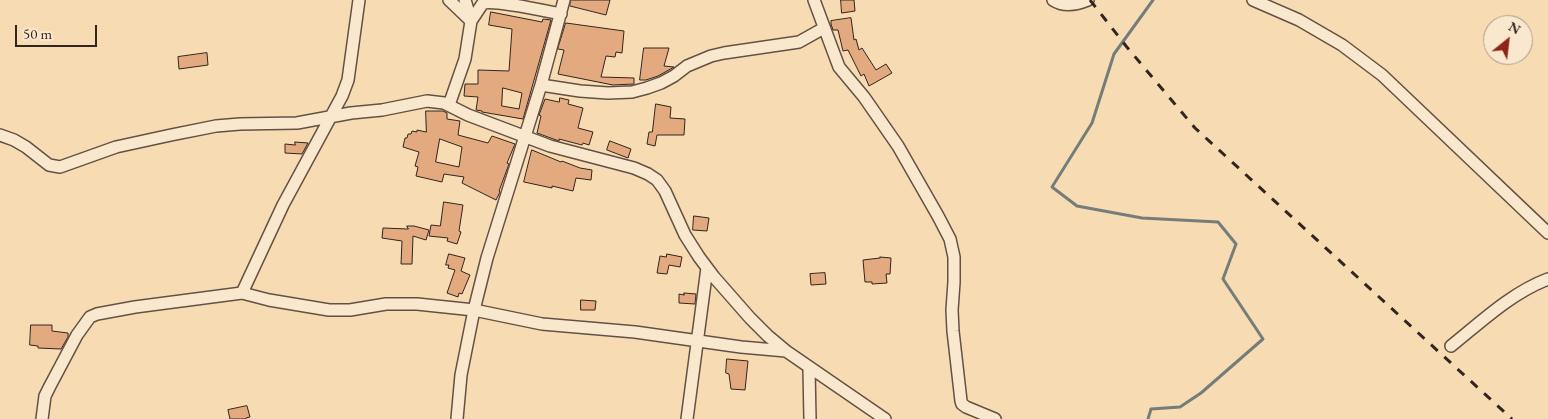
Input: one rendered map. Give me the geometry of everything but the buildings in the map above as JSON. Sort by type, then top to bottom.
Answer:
[{"type":"street","points":[[242,293],[284,205],[342,96],[348,80],[359,0]]},
{"type":"street","points":[[449,0],[472,21]]},
{"type":"street","points":[[466,0],[472,21]]},
{"type":"street","points":[[457,419],[461,375],[486,258],[542,85],[564,0]]},
{"type":"street","points":[[814,0],[838,67],[864,97],[898,146],[950,239],[954,257],[953,331],[961,401],[966,407],[995,419]]},
{"type":"street","points":[[1053,0],[1067,5],[1078,4],[1088,0]]},
{"type":"street","points":[[1253,0],[1299,20],[1342,45],[1382,75],[1548,233]]},
{"type":"street","points":[[449,105],[465,58],[472,21],[483,3],[492,1],[512,3],[561,14]]},
{"type":"street","points":[[542,85],[580,91],[632,92],[661,82],[674,76],[687,66],[711,56],[799,42],[824,28]]},
{"type":"street","points":[[0,135],[26,147],[49,165],[60,167],[116,147],[192,130],[240,124],[297,123],[426,101],[449,105],[468,115],[550,146],[639,170],[657,180],[665,191],[685,236],[707,268],[750,318],[786,351],[885,419]]},
{"type":"street","points":[[687,419],[707,268]]},
{"type":"street","points":[[1451,346],[1500,307],[1522,292],[1548,279]]},
{"type":"street","points":[[42,419],[46,396],[77,336],[90,317],[135,307],[242,293],[269,300],[329,310],[350,310],[386,304],[474,310],[542,324],[636,332],[741,348],[786,351]]},
{"type":"street","points":[[809,368],[810,419]]},
{"type":"waterway","points":[[1148,419],[1151,409],[1180,407],[1201,393],[1263,339],[1223,279],[1236,244],[1218,222],[1142,218],[1077,206],[1052,187],[1092,123],[1114,54],[1153,0]]},
{"type":"railway","points":[[1090,0],[1195,128],[1512,419]]}]
